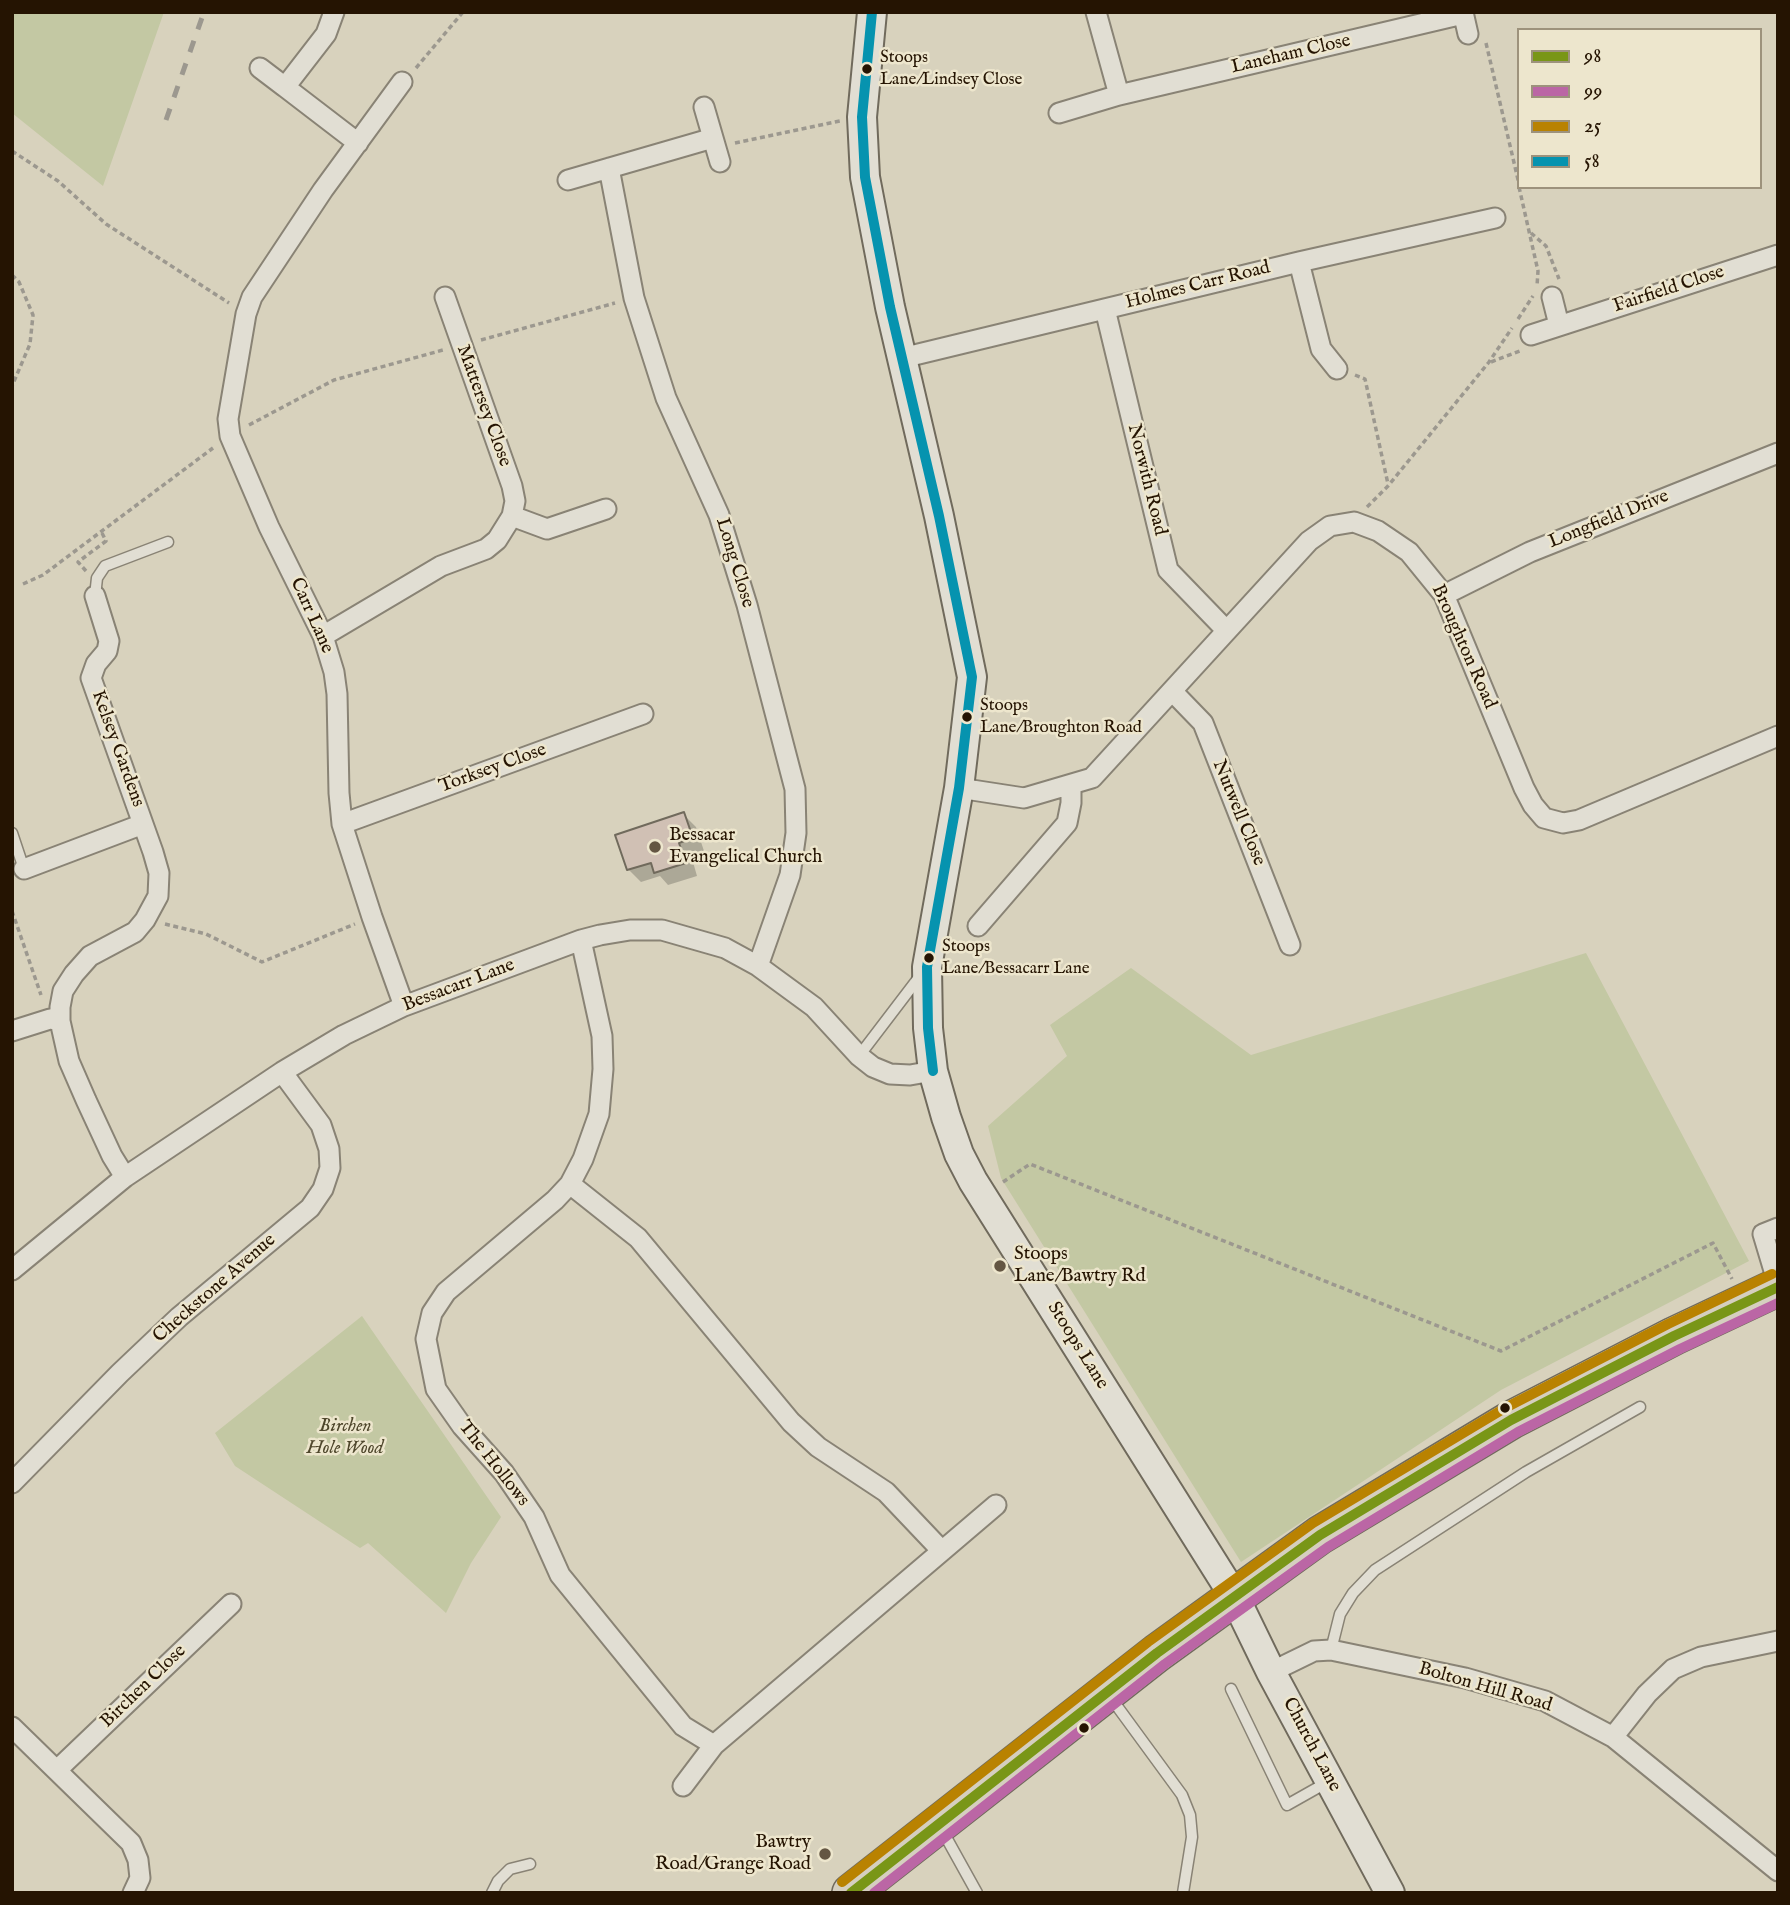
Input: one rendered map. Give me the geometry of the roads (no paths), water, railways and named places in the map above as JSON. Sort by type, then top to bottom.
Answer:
[{"type":"highway","points":[[851,1893],[1107,1692],[1234,1596],[1321,1535],[1511,1420],[1778,1285]]},
{"type":"street","points":[[285,87],[326,34],[334,12]]},
{"type":"street","name":"Stoops Lane","points":[[872,12],[862,117],[865,177],[972,677],[959,788],[927,967],[928,1028],[933,1071],[959,1154],[982,1196],[1234,1596]]},
{"type":"street","points":[[1096,12],[1119,95]]},
{"type":"street","name":"Laneham Close","points":[[1059,113],[1119,95],[1463,13],[1477,38]]},
{"type":"street","points":[[260,68],[358,143]]},
{"type":"street","name":"Carr Lane","points":[[402,82],[286,244],[252,297],[246,314],[228,419],[230,436],[323,636],[334,672],[342,824],[404,1006]]},
{"type":"street","points":[[568,180],[609,168],[716,149],[704,107]]},
{"type":"street","name":"Long Close","points":[[609,168],[634,298],[666,398],[719,514],[747,605],[795,789],[796,833],[790,875],[758,966]]},
{"type":"street","name":"Holmes Carr Road","points":[[902,358],[1299,262],[1495,219]]},
{"type":"street","name":"Fairfield Close","points":[[1531,335],[1778,255]]},
{"type":"street","points":[[1299,262],[1321,349],[1337,369]]},
{"type":"street","points":[[1552,297],[1559,325]]},
{"type":"street","name":"Mattersey Close","points":[[445,298],[512,486],[515,501],[512,516]]},
{"type":"street","name":"Norwith Road","points":[[1105,309],[1168,570],[1226,630]]},
{"type":"street","name":"Longfield Drive","points":[[1444,595],[1530,552],[1778,453]]},
{"type":"street","points":[[323,636],[441,566],[486,549],[497,540],[512,516],[547,530],[606,509]]},
{"type":"street","name":"Broughton Road","points":[[1226,630],[1310,541],[1330,526],[1354,522],[1378,531],[1409,552],[1444,595],[1524,788],[1533,805],[1545,818],[1563,822],[1579,820],[1778,736]]},
{"type":"street","name":"Kelsey Gardens","points":[[95,596],[109,641],[107,651],[96,664],[92,678],[159,873],[158,897],[135,932],[90,956],[74,974],[63,991],[55,1020],[81,1091],[125,1177]]},
{"type":"street","points":[[959,788],[1024,798],[1092,778],[1226,630]]},
{"type":"street","name":"Nutwell Close","points":[[1172,691],[1202,723],[1290,945]]},
{"type":"street","name":"Torksey Close","points":[[342,824],[643,714]]},
{"type":"street","points":[[978,926],[1067,822],[1071,786]]},
{"type":"street","name":"Kelsey Gardens","points":[[24,869],[143,824]]},
{"type":"street","name":"Bessacarr Lane","points":[[12,1270],[125,1177],[282,1072],[344,1035],[404,1006],[581,940],[630,930],[662,930],[725,948],[758,966],[814,1007],[859,1056],[873,1066],[890,1074],[910,1075],[933,1071]]},
{"type":"street","name":"The Hollows","points":[[581,940],[602,1036],[603,1069],[599,1114],[583,1159],[570,1184],[555,1200],[446,1292],[432,1313],[426,1339],[436,1389],[462,1426],[504,1474],[534,1517],[559,1576],[683,1727],[714,1745]]},
{"type":"street","points":[[12,1031],[55,1020]]},
{"type":"street","name":"Checkstone Avenue","points":[[12,1483],[179,1317],[310,1208],[323,1189],[330,1168],[329,1149],[321,1125],[282,1072]]},
{"type":"street","points":[[570,1184],[638,1238],[792,1422],[818,1447],[886,1492],[942,1551]]},
{"type":"street","points":[[1778,1228],[1763,1234],[1778,1285]]},
{"type":"street","points":[[683,1786],[714,1745],[996,1505]]},
{"type":"street","name":"Church Lane","points":[[1234,1596],[1271,1672],[1390,1893]]},
{"type":"street","name":"Birchen Close","points":[[57,1770],[231,1604]]},
{"type":"street","points":[[1613,1737],[1647,1694],[1673,1669],[1700,1657],[1778,1641]]},
{"type":"street","name":"Bolton Hill Road","points":[[1271,1672],[1314,1651],[1331,1650],[1465,1678],[1545,1701],[1613,1737],[1778,1871]]},
{"type":"street","points":[[12,1727],[131,1843],[138,1860],[140,1878],[133,1893]]},
{"type":"lane","points":[[95,596],[97,579],[105,566],[168,542]]},
{"type":"lane","points":[[12,833],[24,869]]},
{"type":"lane","points":[[859,1056],[927,967]]},
{"type":"lane","points":[[1331,1650],[1340,1614],[1353,1593],[1375,1570],[1526,1472],[1640,1407]]},
{"type":"lane","points":[[1231,1689],[1287,1804],[1330,1781]]},
{"type":"lane","points":[[1107,1692],[1182,1795],[1190,1815],[1192,1837],[1183,1893]]},
{"type":"lane","points":[[939,1823],[977,1893]]},
{"type":"lane","points":[[492,1893],[498,1881],[510,1869],[530,1864]]},
{"type":"railway","points":[[166,120],[204,12]]},
{"type":"place","name":"Stoops Lane/Lindsey Close","points":[[867,69]]},
{"type":"place","name":"Stoops Lane/Broughton Road","points":[[967,717]]},
{"type":"place","name":"Bessacar Evangelical Church","points":[[655,847]]},
{"type":"place","name":"Stoops Lane/Bessacarr Lane","points":[[929,958]]},
{"type":"place","name":"Stoops Lane/Bawtry Rd","points":[[1000,1266]]},
{"type":"place","name":"Bawtry Road/Grange Road","points":[[825,1854]]},
{"type":"park label","name":"Birchen Hole Wood","points":[[345,1438]]}]
